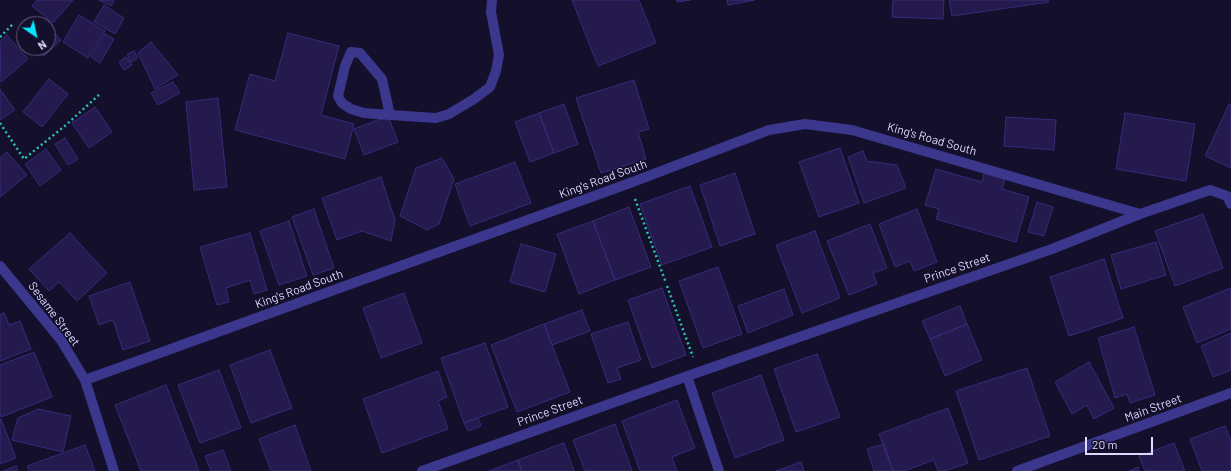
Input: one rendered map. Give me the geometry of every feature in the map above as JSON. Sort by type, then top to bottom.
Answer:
[{"type":"street","points":[[390,115],[382,79],[360,53],[351,52],[345,66],[338,96],[342,102],[351,109],[364,113],[390,115],[436,118],[449,114],[474,99],[490,87],[496,71],[499,55],[491,12],[492,0]]},
{"type":"street","name":"King's Road South","points":[[85,380],[630,183],[769,130],[805,124],[852,130],[1140,214]]},
{"type":"street","name":"Prince Street","points":[[422,471],[699,372],[1052,249],[1140,214],[1210,190],[1227,196],[1231,204]]},
{"type":"street","name":"Sesame Street","points":[[0,266],[61,340],[85,380],[114,471]]},
{"type":"street","points":[[688,376],[720,471]]},
{"type":"street","name":"Main Street","points":[[1017,471],[1231,393]]},
{"type":"path","points":[[0,36],[13,24]]},
{"type":"path","points":[[0,123],[24,159],[66,125],[101,93]]},
{"type":"path","points":[[630,183],[666,282]]},
{"type":"path","points":[[667,286],[699,372]]},
{"type":"building","points":[[37,0],[73,0],[56,20],[56,16],[44,16],[32,6]]},
{"type":"building","points":[[99,0],[114,0],[111,6]]},
{"type":"building","points":[[572,0],[639,0],[656,43],[598,66]]},
{"type":"building","points":[[677,0],[691,0],[677,2]]},
{"type":"building","points":[[727,0],[755,0],[728,5]]},
{"type":"building","points":[[893,0],[944,0],[943,19],[892,17]]},
{"type":"building","points":[[949,0],[1048,0],[1049,2],[952,16]]},
{"type":"building","points":[[104,5],[124,18],[115,34],[94,22]]},
{"type":"building","points":[[79,15],[105,31],[88,58],[63,42]]},
{"type":"building","points":[[288,33],[339,46],[321,115],[354,124],[345,159],[235,130],[250,74],[275,81]]},
{"type":"building","points":[[105,34],[114,39],[100,63],[91,57]]},
{"type":"building","points":[[7,35],[16,45],[16,56],[25,56],[28,59],[1,82],[0,41]]},
{"type":"building","points":[[56,35],[61,40],[56,45]]},
{"type":"building","points":[[151,42],[178,75],[155,89],[138,53]]},
{"type":"building","points":[[134,51],[138,58],[131,62],[127,54]]},
{"type":"building","points":[[126,57],[132,65],[124,70],[119,62]]},
{"type":"building","points":[[49,79],[68,94],[42,127],[23,112]]},
{"type":"building","points":[[634,80],[649,129],[638,132],[646,159],[601,173],[576,98]]},
{"type":"building","points":[[173,82],[180,93],[158,105],[151,93]]},
{"type":"building","points":[[0,89],[15,110],[0,120]]},
{"type":"building","points":[[218,98],[227,187],[194,190],[186,102]]},
{"type":"building","points":[[564,104],[578,144],[554,153],[539,113]]},
{"type":"building","points":[[1229,104],[1231,105],[1231,168],[1205,156]]},
{"type":"building","points":[[95,107],[112,132],[89,148],[72,123]]},
{"type":"building","points":[[539,113],[554,153],[530,162],[515,122]]},
{"type":"building","points":[[1125,113],[1195,124],[1186,181],[1116,169]]},
{"type":"building","points":[[388,116],[398,142],[364,155],[354,129]]},
{"type":"building","points":[[1006,117],[1056,120],[1054,150],[1004,146]]},
{"type":"building","points":[[65,138],[78,159],[68,165],[55,144]]},
{"type":"building","points":[[840,148],[859,203],[819,217],[799,162]]},
{"type":"building","points":[[46,149],[61,170],[40,186],[25,164]]},
{"type":"building","points":[[863,151],[867,161],[897,165],[906,188],[864,203],[848,157]]},
{"type":"building","points":[[7,152],[27,175],[0,197],[0,158]]},
{"type":"building","points":[[442,158],[454,179],[439,224],[427,230],[400,216],[416,168]]},
{"type":"building","points":[[515,162],[531,203],[470,226],[455,184]]},
{"type":"building","points":[[936,169],[982,182],[985,170],[1006,175],[1002,189],[1029,197],[1016,242],[936,219],[939,209],[925,205]]},
{"type":"building","points":[[735,173],[755,234],[720,246],[700,185]]},
{"type":"building","points":[[381,177],[395,220],[391,241],[362,231],[337,240],[322,198]]},
{"type":"building","points":[[690,186],[712,247],[662,265],[640,204]]},
{"type":"building","points":[[1037,202],[1053,207],[1044,236],[1028,232]]},
{"type":"building","points":[[629,207],[651,267],[615,280],[593,221]]},
{"type":"building","points":[[314,209],[334,268],[313,275],[292,217]]},
{"type":"building","points":[[917,209],[937,262],[914,271],[910,261],[895,267],[879,224]]},
{"type":"building","points":[[1203,214],[1223,268],[1175,286],[1155,231]]},
{"type":"building","points":[[289,221],[307,276],[279,285],[260,231]]},
{"type":"building","points":[[593,221],[615,280],[579,294],[557,234]]},
{"type":"building","points":[[870,224],[887,268],[873,273],[877,284],[849,295],[827,241]]},
{"type":"building","points":[[815,231],[840,298],[802,313],[776,245]]},
{"type":"building","points":[[70,233],[107,273],[77,301],[59,282],[49,291],[29,269]]},
{"type":"building","points":[[250,233],[267,290],[254,294],[250,280],[226,288],[229,302],[217,305],[200,247]]},
{"type":"building","points":[[1156,242],[1166,275],[1121,289],[1111,255]]},
{"type":"building","points":[[521,244],[556,254],[545,292],[510,282]]},
{"type":"building","points":[[1104,259],[1123,318],[1069,336],[1050,277]]},
{"type":"building","points":[[718,267],[742,334],[703,348],[679,281]]},
{"type":"building","points":[[130,282],[150,341],[123,350],[113,320],[99,325],[89,296]]},
{"type":"building","points":[[662,288],[686,355],[652,368],[628,300]]},
{"type":"building","points":[[1231,288],[1231,329],[1197,343],[1183,307]]},
{"type":"building","points":[[784,289],[793,315],[748,333],[738,306]]},
{"type":"building","points":[[404,293],[422,343],[381,358],[363,308]]},
{"type":"building","points":[[960,306],[967,324],[930,339],[922,321]]},
{"type":"building","points":[[582,310],[590,331],[552,345],[544,324]]},
{"type":"building","points":[[4,313],[9,325],[20,321],[31,349],[0,361],[0,315]]},
{"type":"building","points":[[628,322],[641,360],[617,368],[621,379],[608,383],[591,334]]},
{"type":"building","points":[[544,324],[570,392],[517,412],[491,345]]},
{"type":"building","points":[[967,324],[982,360],[945,376],[930,339]]},
{"type":"building","points":[[1134,327],[1155,395],[1130,403],[1127,394],[1115,398],[1098,338]]},
{"type":"building","points":[[1231,333],[1231,370],[1213,377],[1201,346]]},
{"type":"building","points":[[485,343],[508,407],[464,423],[441,358]]},
{"type":"building","points":[[270,350],[292,408],[251,423],[230,365]]},
{"type":"building","points":[[34,352],[52,397],[1,417],[0,365]]},
{"type":"building","points":[[817,354],[840,417],[796,432],[774,369]]},
{"type":"building","points":[[1089,362],[1114,408],[1094,419],[1087,405],[1072,414],[1055,382]]},
{"type":"building","points":[[1027,368],[1050,436],[979,460],[956,391]]},
{"type":"building","points":[[219,370],[241,428],[200,443],[178,385]]},
{"type":"building","points":[[438,371],[447,397],[438,401],[448,429],[382,453],[363,399]]},
{"type":"building","points":[[761,375],[784,440],[735,458],[712,393]]},
{"type":"building","points":[[166,385],[199,471],[141,471],[115,405]]},
{"type":"building","points":[[677,400],[695,448],[672,457],[677,471],[640,471],[622,421]]},
{"type":"building","points":[[948,408],[968,463],[945,471],[938,471],[934,460],[904,471],[893,471],[879,434]]},
{"type":"building","points":[[38,409],[71,416],[63,452],[12,440],[18,418]]},
{"type":"building","points":[[478,418],[481,426],[468,431],[464,423]]},
{"type":"building","points":[[0,419],[16,458],[0,464]]},
{"type":"building","points":[[615,424],[632,471],[585,471],[573,440]]},
{"type":"building","points":[[295,425],[311,471],[271,471],[259,439]]},
{"type":"building","points":[[1225,426],[1231,441],[1231,471],[1202,471],[1190,439]]},
{"type":"building","points":[[564,443],[574,471],[522,471],[518,460]]},
{"type":"building","points":[[1174,443],[1185,471],[1145,471],[1139,456]]},
{"type":"building","points":[[884,444],[893,471],[874,471],[867,449]]},
{"type":"building","points":[[85,445],[95,471],[29,471],[27,466]]},
{"type":"building","points":[[223,450],[231,471],[211,471],[205,456]]},
{"type":"building","points":[[518,460],[522,471],[489,471]]},
{"type":"building","points":[[801,462],[804,471],[776,471]]},
{"type":"building","points":[[16,466],[18,471],[3,471]]},
{"type":"building","points":[[1138,467],[1139,471],[1129,471]]}]
